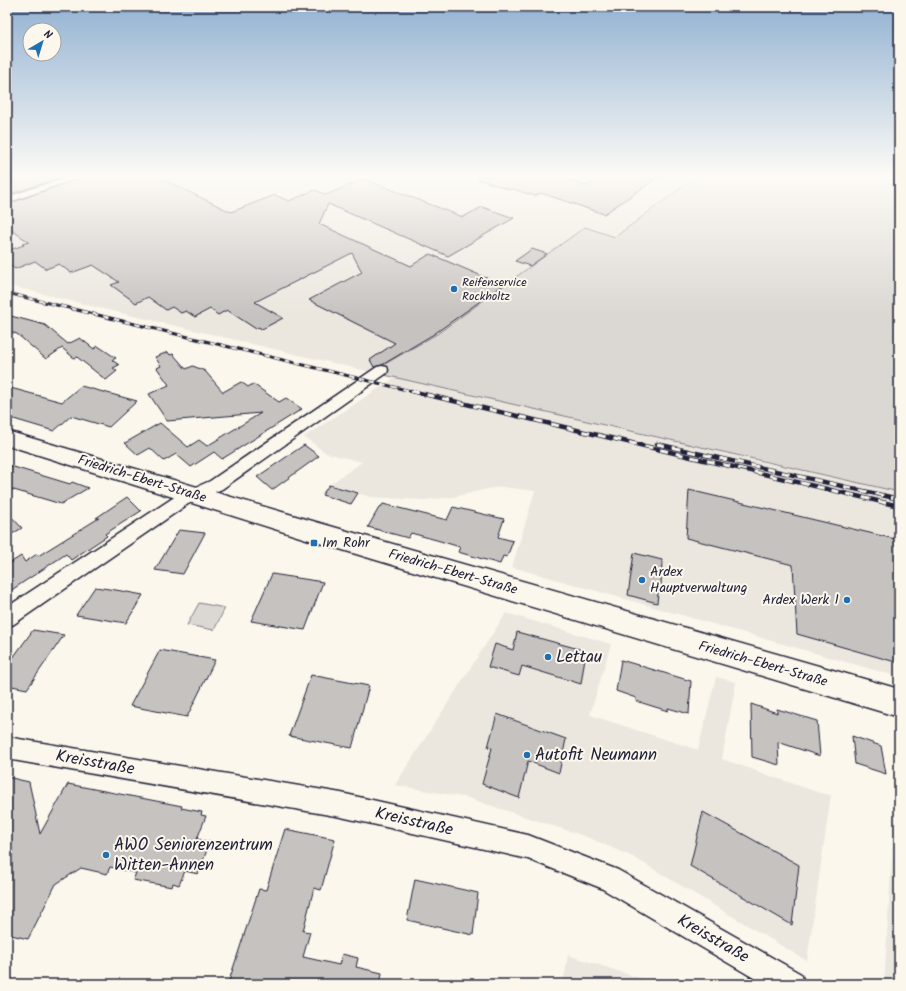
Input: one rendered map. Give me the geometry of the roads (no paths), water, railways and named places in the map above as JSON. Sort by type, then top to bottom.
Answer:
[{"type":"street","points":[[7,618],[182,500],[195,496],[216,485],[382,370]]},
{"type":"street","name":"Friedrich-Ebert-Straße","points":[[7,438],[195,496],[899,703]]},
{"type":"street","name":"Kreisstraße","points":[[7,748],[341,806],[528,847],[609,878],[791,984]]},
{"type":"railway","points":[[7,293],[415,392]]},
{"type":"railway","points":[[411,391],[899,506]]},
{"type":"railway","points":[[657,444],[899,499]]},
{"type":"place","name":"Reifenservice Rockholtz","points":[[454,289]]},
{"type":"place","name":"Im Rohr","points":[[314,543]]},
{"type":"place","name":"Ardex Hauptverwaltung","points":[[642,580]]},
{"type":"place","name":"Ardex Werk 1","points":[[847,600]]},
{"type":"place","name":"Lettau","points":[[548,657]]},
{"type":"place","name":"Autofit Neumann","points":[[527,755]]},
{"type":"place","name":"AWO Seniorenzentrum Witten-Annen","points":[[106,855]]}]
